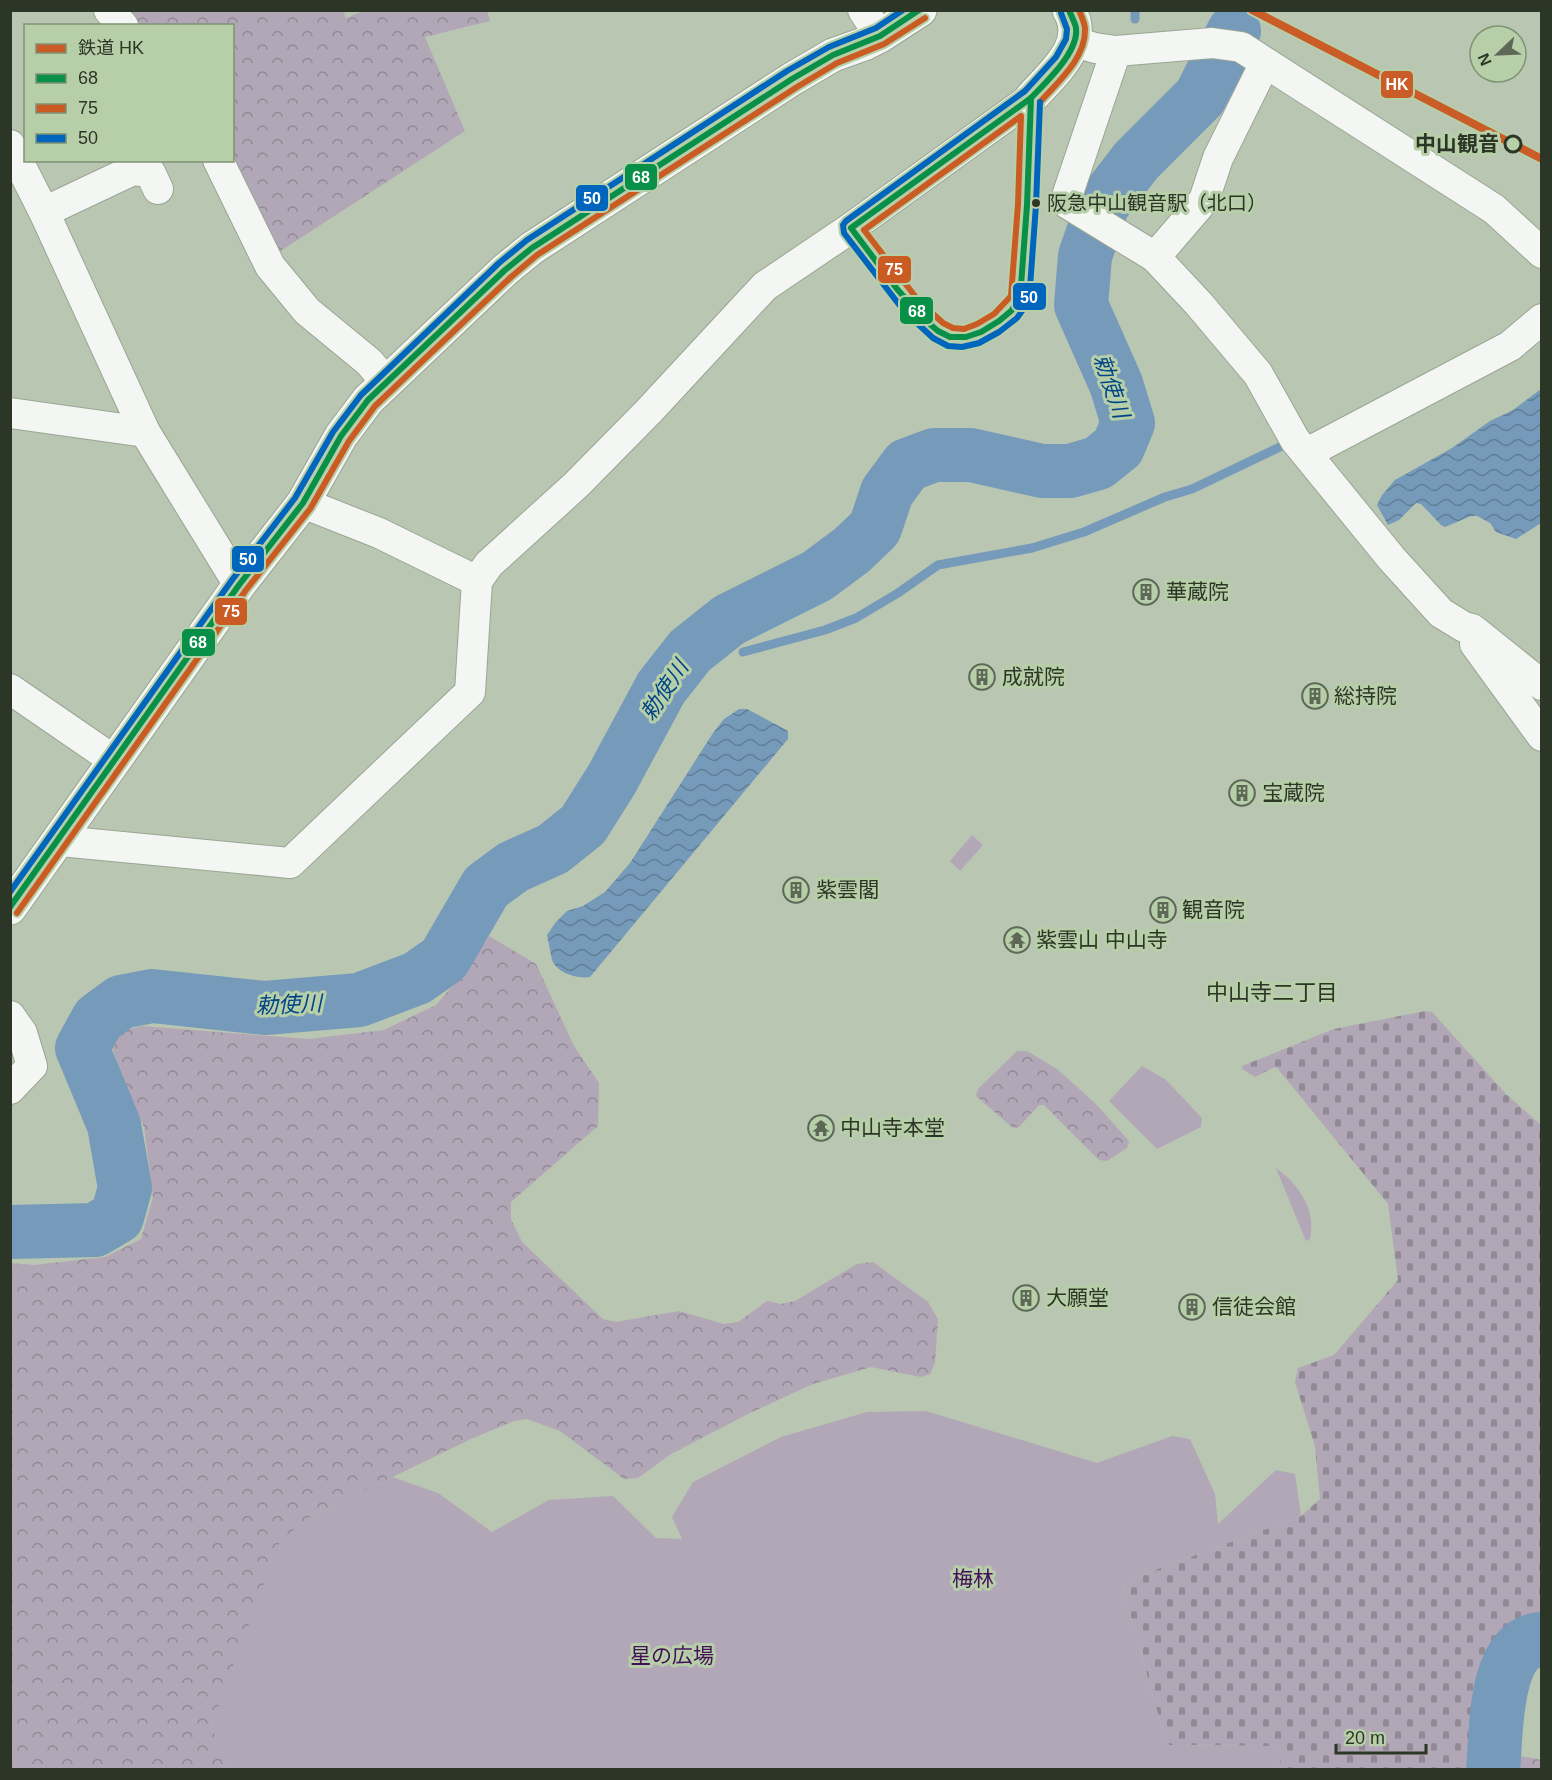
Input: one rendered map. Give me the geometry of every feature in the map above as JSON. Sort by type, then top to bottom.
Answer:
[{"type":"street","points":[[109,10],[121,24]]},
{"type":"street","points":[[10,908],[60,841],[239,585],[303,502],[355,416],[386,382],[505,270],[532,248],[802,73],[833,55],[864,44],[871,23],[920,10]]},
{"type":"street","points":[[60,841],[290,863],[470,692],[477,581],[489,564],[576,485],[765,286],[851,228],[1031,98],[1063,62],[1075,42],[1076,28],[1069,10]]},
{"type":"street","points":[[1075,42],[1116,51],[1239,51],[1494,209],[1542,253]]},
{"type":"street","points":[[1116,51],[1065,202],[1155,257],[1199,304],[1257,374],[1295,440],[1392,559],[1441,613],[1464,627],[1472,629],[1542,685]]},
{"type":"street","points":[[1155,257],[1204,200],[1218,158],[1239,51]]},
{"type":"street","points":[[10,145],[44,212],[145,432],[239,585]]},
{"type":"street","points":[[219,162],[270,266],[307,311],[369,362],[386,382]]},
{"type":"street","points":[[44,212],[133,170],[150,172],[159,189]]},
{"type":"street","points":[[1307,453],[1510,346],[1542,319]]},
{"type":"street","points":[[10,413],[145,432]]},
{"type":"street","points":[[303,502],[379,533],[477,581]]},
{"type":"street","points":[[1464,627],[1542,736]]},
{"type":"street","points":[[10,689],[115,761]]},
{"type":"street","points":[[10,1016],[22,1033],[32,1066],[10,1089]]},
{"type":"green space","points":[[343,10],[346,18],[363,11],[487,10],[490,21],[425,37],[465,131],[279,252],[233,162],[234,24],[141,24],[124,11]]},
{"type":"green space","points":[[972,835],[983,845],[960,871],[950,861]]},
{"type":"green space","points":[[489,936],[536,964],[574,1046],[599,1083],[598,1126],[511,1202],[511,1219],[522,1242],[603,1319],[616,1322],[679,1311],[724,1324],[738,1322],[767,1301],[781,1304],[795,1301],[857,1264],[873,1262],[928,1302],[938,1319],[935,1363],[930,1374],[921,1377],[871,1367],[813,1384],[750,1413],[671,1454],[638,1478],[624,1479],[560,1431],[527,1419],[514,1421],[471,1439],[308,1518],[211,1724],[229,1769],[11,1769],[10,1263],[34,1265],[105,1257],[141,1239],[153,1197],[144,1127],[120,1073],[111,1044],[118,1032],[142,1026],[308,1039],[384,1030],[436,1005],[467,969]]},
{"type":"green space","points":[[1425,1011],[1432,1012],[1506,1094],[1541,1125],[1541,1629],[1512,1641],[1496,1666],[1488,1701],[1480,1769],[1279,1769],[1281,1755],[1275,1746],[1169,1745],[1163,1733],[1123,1588],[1133,1578],[1301,1516],[1320,1499],[1315,1446],[1295,1382],[1298,1368],[1334,1355],[1398,1280],[1388,1204],[1278,1069],[1275,1067],[1255,1077],[1242,1069],[1242,1066],[1334,1029]]},
{"type":"green space","points":[[1017,1051],[1027,1051],[1057,1069],[1095,1103],[1129,1141],[1127,1148],[1107,1161],[1099,1160],[1044,1105],[1039,1105],[1019,1127],[1013,1128],[976,1096],[978,1089]]},
{"type":"green space","points":[[1142,1066],[1166,1080],[1202,1118],[1201,1127],[1157,1149],[1109,1101]]},
{"type":"green space","points":[[1276,1168],[1292,1182],[1308,1208],[1311,1228],[1310,1239],[1306,1241]]},
{"type":"green space","points":[[926,1411],[1097,1463],[1172,1436],[1190,1439],[1215,1494],[1218,1524],[1276,1470],[1295,1474],[1301,1516],[1133,1578],[1123,1588],[1163,1733],[1169,1745],[1275,1746],[1281,1755],[1279,1769],[229,1769],[211,1725],[280,1541],[308,1518],[392,1477],[438,1493],[492,1532],[549,1500],[613,1496],[656,1538],[682,1539],[672,1517],[693,1482],[781,1437],[867,1412]]},
{"type":"green space","points":[[1521,1756],[1541,1760],[1541,1769],[1508,1769]]},
{"type":"water","points":[[1541,389],[1541,523],[1516,539],[1496,532],[1490,523],[1477,516],[1471,516],[1445,527],[1421,504],[1416,503],[1399,520],[1388,525],[1377,505],[1395,480],[1452,448],[1490,421],[1513,410]]},
{"type":"water","points":[[739,709],[747,709],[788,731],[788,739],[590,977],[579,977],[563,972],[552,960],[547,935],[567,911],[583,906],[605,892],[630,863],[713,733],[724,719]]},
{"type":"waterway","points":[[1135,10],[1135,19]]},
{"type":"waterway","name":"勅使川","points":[[10,1232],[95,1230],[117,1217],[125,1188],[114,1125],[82,1048],[98,1019],[121,1002],[152,996],[265,1008],[359,1000],[417,978],[444,959],[486,887],[513,867],[553,849],[583,825],[612,779],[661,688],[690,651],[729,620],[817,576],[852,550],[875,528],[887,492],[907,465],[934,455],[971,455],[1042,471],[1070,471],[1098,463],[1118,447],[1128,423],[1116,384],[1081,305],[1085,256],[1103,204],[1136,161],[1200,97],[1234,31]]},
{"type":"waterway","points":[[743,652],[825,630],[856,618],[898,593],[938,565],[1032,548],[1084,532],[1165,497],[1192,489],[1284,445]]},
{"type":"waterway","points":[[1493,1770],[1497,1714],[1506,1672],[1514,1656],[1526,1644],[1542,1639]]},
{"type":"rail line","name":"HK","points":[[1252,10],[1542,159]]},
{"type":"transit line","name":"50","points":[[10,892],[232,580],[295,498],[333,432],[361,395],[499,263],[527,240],[787,71],[829,47],[876,28],[903,10]]},
{"type":"transit line","name":"68","points":[[10,907],[239,585],[303,503],[341,436],[368,400],[505,270],[532,248],[792,79],[833,55],[880,36],[919,10]]},
{"type":"transit line","name":"68","points":[[1031,98],[1053,75],[1072,47],[1076,37],[1076,28],[1069,10]]},
{"type":"transit line","name":"75","points":[[1040,102],[1070,69],[1081,50],[1085,29],[1079,10]]},
{"type":"transit line","name":"50","points":[[1040,102],[1029,301],[1017,318],[999,332],[979,343],[962,347],[948,346],[933,338],[904,311],[844,233],[843,225],[1025,91],[1056,57],[1066,39],[1067,29],[1061,13]]},
{"type":"transit line","name":"75","points":[[17,913],[246,590],[310,509],[349,441],[375,406],[537,255],[797,87],[837,63],[884,44],[925,18]]},
{"type":"transit line","name":"68","points":[[1031,98],[1027,205],[1020,299],[1011,311],[981,332],[966,337],[950,337],[925,320],[897,289],[851,228],[1031,98]]},
{"type":"transit line","name":"75","points":[[1021,116],[1018,204],[1011,296],[994,314],[977,324],[964,329],[953,328],[943,323],[918,300],[864,230],[1021,116]]},
{"type":"place","name":"中山観音","points":[[1513,144]]},
{"type":"place","name":"阪急中山観音駅（北口）","points":[[1036,203]]},
{"type":"place","name":"華蔵院","points":[[1146,592]]},
{"type":"place","name":"成就院","points":[[982,677]]},
{"type":"place","name":"総持院","points":[[1315,696]]},
{"type":"place","name":"宝蔵院","points":[[1242,793]]},
{"type":"place","name":"紫雲閣","points":[[796,890]]},
{"type":"place","name":"観音院","points":[[1163,910]]},
{"type":"place","name":"紫雲山 中山寺","points":[[1017,940]]},
{"type":"place","name":"中山寺本堂","points":[[821,1128]]},
{"type":"place","name":"大願堂","points":[[1026,1298]]},
{"type":"place","name":"信徒会館","points":[[1192,1307]]},
{"type":"district","name":"中山寺二丁目","points":[[1272,992]]},
{"type":"park label","name":"梅林","points":[[973,1579]]},
{"type":"park label","name":"星の広場","points":[[672,1656]]}]
